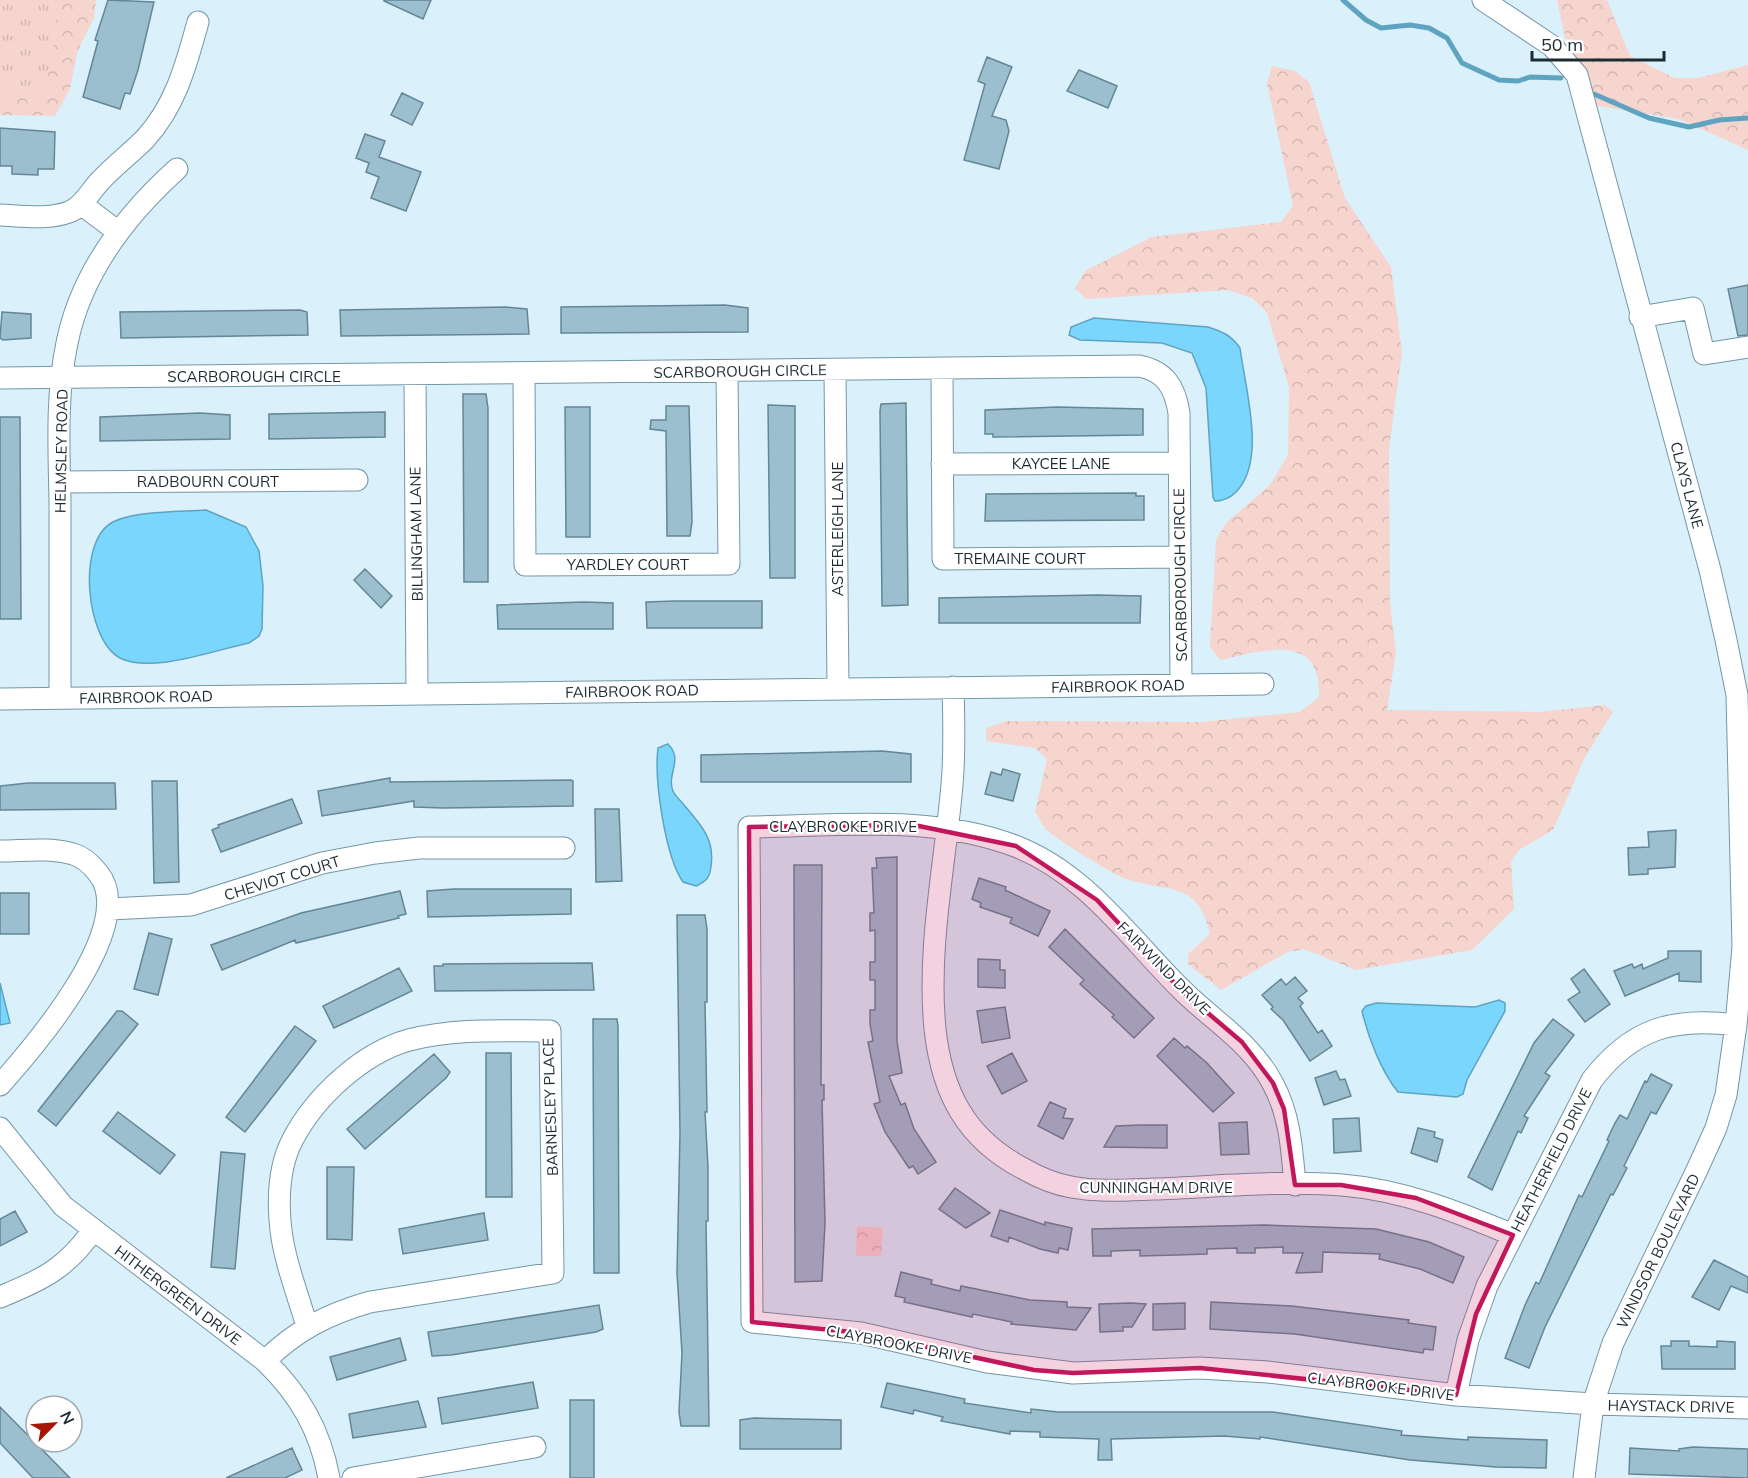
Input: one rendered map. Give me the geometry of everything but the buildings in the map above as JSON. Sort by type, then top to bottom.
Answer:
[{"type":"street","name":"CLAYS LANE","points":[[1483,0],[1552,46],[1577,75],[1742,694],[1743,947],[1736,1025]]},
{"type":"street","points":[[0,215],[52,216],[72,211],[81,204],[108,172],[144,140],[171,103],[180,87],[198,22]]},
{"type":"street","name":"HELMSLEY ROAD","points":[[60,698],[58,443],[62,377],[67,341],[95,268],[117,231],[145,197],[177,169]]},
{"type":"street","points":[[81,204],[117,231]]},
{"type":"street","points":[[1640,316],[1693,308],[1704,354],[1748,347]]},
{"type":"street","name":"SCARBOROUGH CIRCLE","points":[[0,378],[1138,366],[1151,368],[1164,376],[1177,399],[1181,685]]},
{"type":"street","name":"TREMAINE COURT","points":[[942,369],[943,559],[1180,557]]},
{"type":"street","name":"ASTERLEIGH LANE","points":[[835,370],[838,689]]},
{"type":"street","name":"YARDLEY COURT","points":[[524,374],[525,565],[729,564],[728,372]]},
{"type":"street","name":"BILLINGHAM LANE","points":[[415,375],[417,694]]},
{"type":"street","name":"KAYCEE LANE","points":[[942,464],[1179,463]]},
{"type":"street","name":"RADBOURN COURT","points":[[60,482],[357,480]]},
{"type":"street","name":"FAIRBROOK ROAD","points":[[0,699],[1263,684]]},
{"type":"street","name":"CUNNINGHAM DRIVE","points":[[953,687],[953,781],[935,946],[935,1026],[946,1084],[966,1122],[982,1141],[1001,1157],[1047,1180],[1068,1187],[1121,1190],[1341,1185],[1397,1194],[1457,1211],[1513,1235]]},
{"type":"street","name":"CLAYBROOKE DRIVE","points":[[947,830],[914,825],[749,827],[752,1322],[861,1333],[1034,1370],[1073,1373],[1212,1369],[1268,1372],[1456,1395],[1593,1404]]},
{"type":"street","name":"FAIRWIND DRIVE","points":[[947,830],[1016,846],[1072,879],[1097,900],[1182,991],[1242,1042],[1273,1083],[1284,1109],[1291,1138],[1295,1185]]},
{"type":"street","name":"CHEVIOT COURT","points":[[109,909],[191,905],[354,856],[419,849],[564,848]]},
{"type":"street","points":[[0,851],[52,850],[74,854],[90,862],[101,876],[107,892],[109,909],[100,941],[67,1001],[28,1053],[0,1085]]},
{"type":"street","name":"HEATHERFIELD DRIVE","points":[[1456,1395],[1476,1314],[1578,1105],[1609,1058],[1652,1030],[1677,1023],[1703,1021],[1736,1025]]},
{"type":"street","name":"WINDSOR BOULEVARD","points":[[1584,1478],[1593,1404],[1613,1343],[1716,1128],[1726,1095],[1736,1025]]},
{"type":"street","name":"BARNESLEY PLACE","points":[[265,1361],[285,1341],[307,1326],[347,1308],[370,1302],[553,1273],[550,1031],[454,1031],[407,1041],[368,1059],[350,1073],[311,1112],[292,1140],[283,1167],[280,1190],[280,1222],[307,1326]]},
{"type":"street","name":"HITHERGREEN DRIVE","points":[[0,1128],[63,1206],[265,1361],[295,1393],[309,1416],[319,1437],[329,1478]]},
{"type":"street","points":[[0,1297],[66,1264],[78,1252],[93,1230]]},
{"type":"street","name":"HAYSTACK DRIVE","points":[[1593,1404],[1748,1408]]},
{"type":"street","points":[[353,1478],[535,1447]]},
{"type":"highlighted area","points":[[914,825],[1016,846],[1097,900],[1182,991],[1242,1042],[1273,1083],[1284,1109],[1295,1185],[1341,1185],[1416,1198],[1513,1235],[1476,1314],[1456,1395],[1200,1368],[1073,1373],[1034,1370],[861,1333],[752,1322],[749,827]]},
{"type":"green space","points":[[0,0],[81,0],[52,107],[0,104]]},
{"type":"green space","points":[[59,0],[96,0],[94,18],[78,50],[70,89],[55,116],[0,115],[0,92],[43,92],[52,58]]},
{"type":"green space","points":[[1557,0],[1607,0],[1630,56],[1675,78],[1698,78],[1748,65],[1748,150],[1679,119],[1598,106],[1565,38]]},
{"type":"green space","points":[[1272,66],[1295,71],[1309,82],[1345,198],[1391,267],[1402,353],[1389,449],[1390,602],[1396,652],[1387,710],[1540,712],[1605,705],[1613,712],[1585,757],[1553,830],[1519,850],[1511,862],[1514,909],[1472,950],[1356,970],[1304,949],[1288,952],[1221,990],[1188,964],[1188,954],[1210,934],[1198,904],[1189,896],[1178,891],[1126,879],[1099,865],[1048,831],[1035,812],[1047,759],[1035,748],[986,741],[986,728],[1006,721],[1201,722],[1300,712],[1319,697],[1317,676],[1311,662],[1300,653],[1271,650],[1220,660],[1210,647],[1216,540],[1226,523],[1270,485],[1288,455],[1289,387],[1267,313],[1252,298],[1228,290],[1086,299],[1075,288],[1085,271],[1151,237],[1281,222],[1293,206],[1267,83]]},
{"type":"green space","points":[[857,1226],[883,1228],[881,1256],[856,1256]]},
{"type":"water","points":[[1094,318],[1208,327],[1226,334],[1237,344],[1240,348],[1249,403],[1252,443],[1245,479],[1234,494],[1218,501],[1215,501],[1213,497],[1206,388],[1192,353],[1162,343],[1080,340],[1069,335],[1071,327]]},
{"type":"water","points":[[206,510],[246,527],[259,551],[263,586],[262,629],[259,636],[249,643],[165,662],[133,662],[120,658],[108,648],[99,632],[93,612],[90,567],[94,547],[102,531],[115,521],[135,515]]},
{"type":"water","points":[[668,744],[675,756],[671,785],[673,791],[701,826],[711,848],[709,876],[696,886],[683,882],[677,870],[662,817],[659,797],[658,748]]},
{"type":"water","points":[[0,983],[10,1023],[0,1025]]},
{"type":"water","points":[[1499,1000],[1505,1003],[1505,1011],[1467,1080],[1463,1094],[1457,1097],[1398,1092],[1376,1053],[1362,1011],[1366,1006],[1376,1003],[1475,1007]]},
{"type":"waterway","points":[[1343,0],[1366,20],[1381,28],[1410,25],[1429,28],[1447,38],[1462,63],[1499,80],[1518,81],[1530,77],[1561,78]]},
{"type":"waterway","points":[[1594,94],[1649,118],[1689,127],[1719,120],[1748,118]]}]
